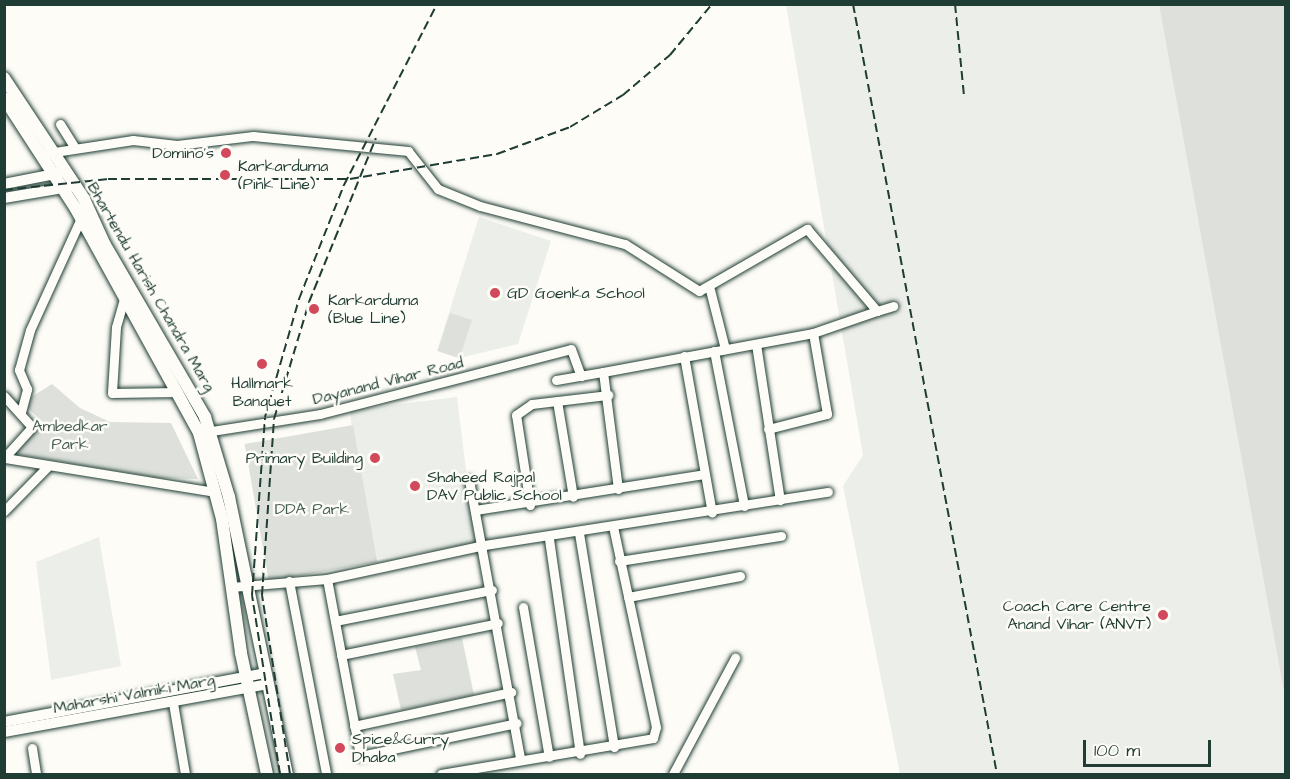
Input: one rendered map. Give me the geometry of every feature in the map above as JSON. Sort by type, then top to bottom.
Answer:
[{"type":"main road","name":"Bhartendu Harish Chandra Marg","points":[[4,78],[46,154],[53,175],[81,218],[124,299],[204,432],[247,682],[267,774]]},
{"type":"main road","name":"Bhartendu Harish Chandra Marg","points":[[4,98],[46,154],[66,172],[75,186],[204,432],[247,583],[287,774]]},
{"type":"street","points":[[60,124],[75,148]]},
{"type":"street","points":[[46,154],[133,140],[207,144],[253,136],[408,151],[438,189],[480,206],[625,244],[699,291],[807,229],[877,311]]},
{"type":"street","points":[[4,184],[66,172]]},
{"type":"street","points":[[5,198],[75,186]]},
{"type":"street","points":[[21,412],[27,389],[19,370],[30,330],[81,218]]},
{"type":"street","points":[[709,286],[725,350]]},
{"type":"street","points":[[124,299],[116,327],[112,393],[178,392]]},
{"type":"street","points":[[556,380],[813,333],[893,306]]},
{"type":"street","points":[[768,429],[826,416],[813,333]]},
{"type":"street","points":[[756,344],[780,500]]},
{"type":"street","name":"Dayanand Vihar Road","points":[[204,432],[320,414],[571,349],[581,376]]},
{"type":"street","points":[[714,351],[744,506]]},
{"type":"street","points":[[684,356],[712,513]]},
{"type":"street","points":[[603,372],[608,394],[618,489]]},
{"type":"street","points":[[530,505],[516,414],[532,404],[608,394]]},
{"type":"street","points":[[4,396],[21,412],[31,431],[5,458]]},
{"type":"street","points":[[556,401],[573,497]]},
{"type":"street","points":[[5,458],[214,492]]},
{"type":"street","points":[[6,504],[48,466]]},
{"type":"street","points":[[475,510],[530,505],[704,474]]},
{"type":"street","points":[[470,480],[517,723],[520,759]]},
{"type":"street","points":[[231,587],[247,583],[327,579],[484,545],[549,539],[828,492]]},
{"type":"street","points":[[441,774],[520,759],[580,754],[648,742],[656,727],[613,527]]},
{"type":"street","points":[[579,533],[614,747]]},
{"type":"street","points":[[619,561],[781,536]]},
{"type":"street","points":[[549,539],[580,754]]},
{"type":"street","points":[[628,597],[740,576]]},
{"type":"street","points":[[327,579],[354,726],[363,757],[517,723]]},
{"type":"street","points":[[289,581],[326,774]]},
{"type":"street","points":[[335,621],[492,590]]},
{"type":"street","points":[[523,608],[549,757]]},
{"type":"street","points":[[341,655],[498,623]]},
{"type":"street","points":[[673,774],[735,658]]},
{"type":"street","name":"Maharshi Valmiki Marg","points":[[4,722],[267,679]]},
{"type":"street","name":"Maharshi Valmiki Marg","points":[[4,732],[173,703],[247,682]]},
{"type":"street","points":[[354,726],[511,692]]},
{"type":"street","points":[[173,703],[185,774]]},
{"type":"street","points":[[32,748],[36,774]]},
{"type":"shaded area","points":[[786,5],[1159,5],[1285,698],[1285,774],[900,774],[843,486],[863,455]]},
{"type":"shaded area","name":"GD Goenka School","points":[[479,217],[551,241],[518,344],[459,358],[437,351]]},
{"type":"shaded area","name":"Shaheed Rajpal DAV Public School","points":[[457,397],[475,546],[368,559],[350,410]]},
{"type":"shaded area","points":[[99,537],[121,666],[51,680],[36,562]]},
{"type":"green space","points":[[1159,5],[1285,5],[1286,10],[1285,698]]},
{"type":"green space","points":[[450,313],[472,320],[460,358],[438,351]]},
{"type":"green space","name":"Ambedkar Park","points":[[52,384],[80,408],[110,422],[171,423],[198,479],[158,478],[14,454],[44,423],[22,403]]},
{"type":"green space","name":"DDA Park","points":[[353,425],[377,562],[269,581],[245,444]]},
{"type":"green space","points":[[462,638],[474,695],[401,710],[393,674],[421,670],[415,647]]},
{"type":"railway","points":[[280,774],[252,595],[265,417],[299,299],[344,185],[437,4]]},
{"type":"railway","points":[[4,190],[108,179],[350,179],[497,154],[570,127],[623,95],[670,55],[712,4]]},
{"type":"railway","points":[[853,4],[997,774]]},
{"type":"railway","points":[[955,4],[964,95]]},
{"type":"railway","points":[[290,774],[262,595],[274,419],[309,302],[376,138]]},
{"type":"place","name":"Domino's","points":[[226,153]]},
{"type":"place","name":"Karkarduma (Pink Line)","points":[[225,175]]},
{"type":"place","name":"GD Goenka School","points":[[495,293]]},
{"type":"place","name":"Karkarduma (Blue Line)","points":[[314,309]]},
{"type":"place","name":"Hallmark Banquet","points":[[262,364]]},
{"type":"place","name":"Primary Building","points":[[375,458]]},
{"type":"place","name":"Shaheed Rajpal DAV Public School","points":[[415,486]]},
{"type":"place","name":"Coach Care Centre Anand Vihar (ANVT)","points":[[1163,615]]},
{"type":"place","name":"Spice&Curry Dhaba","points":[[340,748]]}]
